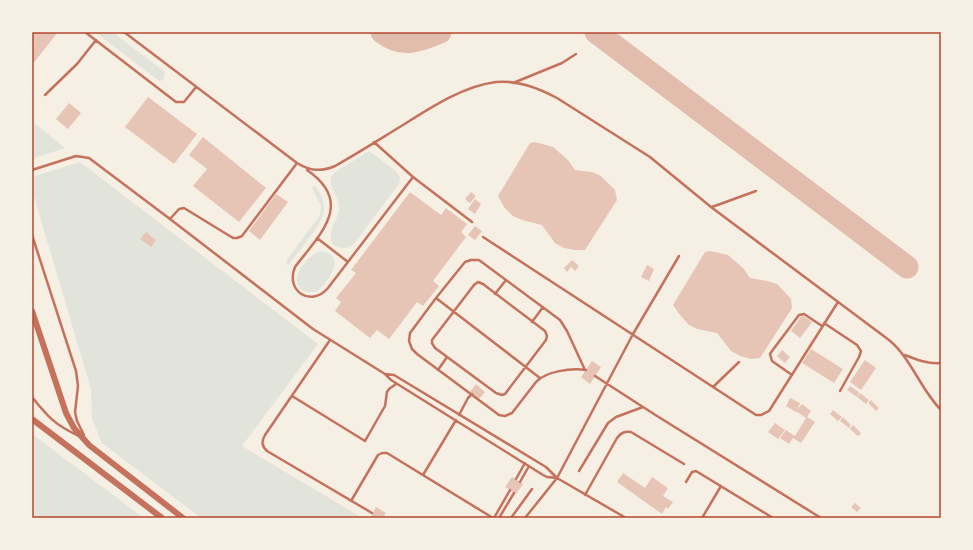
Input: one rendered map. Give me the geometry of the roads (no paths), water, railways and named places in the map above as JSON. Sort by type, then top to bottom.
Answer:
[{"type":"street","points":[[32,311],[66,413],[81,437],[89,445],[183,518]]},
{"type":"street","points":[[32,420],[162,518]]},
{"type":"lane","points":[[85,32],[176,102],[184,102],[196,87]]},
{"type":"lane","points":[[124,32],[320,181],[329,196],[332,209],[328,221],[293,272],[294,284],[301,294],[313,297],[324,293],[413,177]]},
{"type":"lane","points":[[45,95],[77,64],[96,40]]},
{"type":"lane","points":[[512,83],[557,65],[576,54]]},
{"type":"lane","points":[[304,168],[312,170],[328,170],[435,105],[467,90],[482,85],[497,82],[512,83],[543,91],[557,98],[638,149],[711,207],[888,340],[905,355],[928,394],[941,410]]},
{"type":"lane","points":[[374,142],[413,177],[472,222]]},
{"type":"lane","points":[[32,170],[76,156],[89,158],[306,324],[385,374],[396,384],[529,466],[547,477],[557,478]]},
{"type":"lane","points":[[170,219],[179,209],[184,208],[232,238],[238,238],[242,236],[297,164]]},
{"type":"lane","points":[[711,207],[756,191]]},
{"type":"lane","points":[[32,235],[76,371],[78,386],[75,412],[77,421],[89,445]]},
{"type":"lane","points":[[483,237],[756,415],[766,414],[769,411],[838,302]]},
{"type":"lane","points":[[316,238],[348,262]]},
{"type":"lane","points":[[525,518],[557,478],[633,334],[679,256]]},
{"type":"lane","points":[[479,260],[555,316],[564,325],[585,370],[551,373],[540,378],[512,413],[506,416],[499,415],[412,349],[409,341],[410,333],[436,298],[464,262],[479,260]]},
{"type":"lane","points":[[495,294],[506,280]]},
{"type":"lane","points":[[476,283],[481,283],[495,294],[545,331],[547,336],[546,340],[526,367],[505,394],[502,395],[499,395],[447,357],[433,346],[432,343],[434,338],[476,283]]},
{"type":"lane","points":[[436,298],[540,378]]},
{"type":"lane","points":[[532,322],[543,307]]},
{"type":"lane","points":[[792,375],[772,361],[770,354],[799,315],[804,314],[857,345],[861,351],[840,391]]},
{"type":"lane","points":[[330,340],[262,439],[262,444],[264,448],[372,514]]},
{"type":"lane","points":[[905,355],[933,364],[941,363]]},
{"type":"lane","points":[[438,370],[447,357]]},
{"type":"lane","points":[[713,387],[739,362]]},
{"type":"lane","points":[[385,374],[394,375],[546,468],[557,478],[626,518]]},
{"type":"lane","points":[[595,376],[821,518]]},
{"type":"lane","points":[[292,396],[365,441],[385,406],[387,392],[396,384]]},
{"type":"lane","points":[[480,388],[484,384]]},
{"type":"lane","points":[[459,415],[471,394]]},
{"type":"lane","points":[[423,400],[426,395]]},
{"type":"lane","points":[[32,397],[44,412],[57,424],[81,437]]},
{"type":"lane","points":[[579,471],[608,423],[616,417],[643,407]]},
{"type":"lane","points":[[423,475],[456,420]]},
{"type":"lane","points":[[585,495],[617,438],[620,434],[625,432],[631,432],[684,464]]},
{"type":"lane","points":[[351,501],[375,459],[382,453],[390,455],[493,518],[510,490]]},
{"type":"lane","points":[[516,479],[525,463]]},
{"type":"lane","points":[[520,482],[529,466]]},
{"type":"lane","points":[[686,482],[692,472],[696,471],[774,518]]},
{"type":"lane","points":[[702,518],[721,486]]},
{"type":"lane","points":[[511,518],[532,489]]},
{"type":"lane","points":[[499,518],[514,493]]}]
